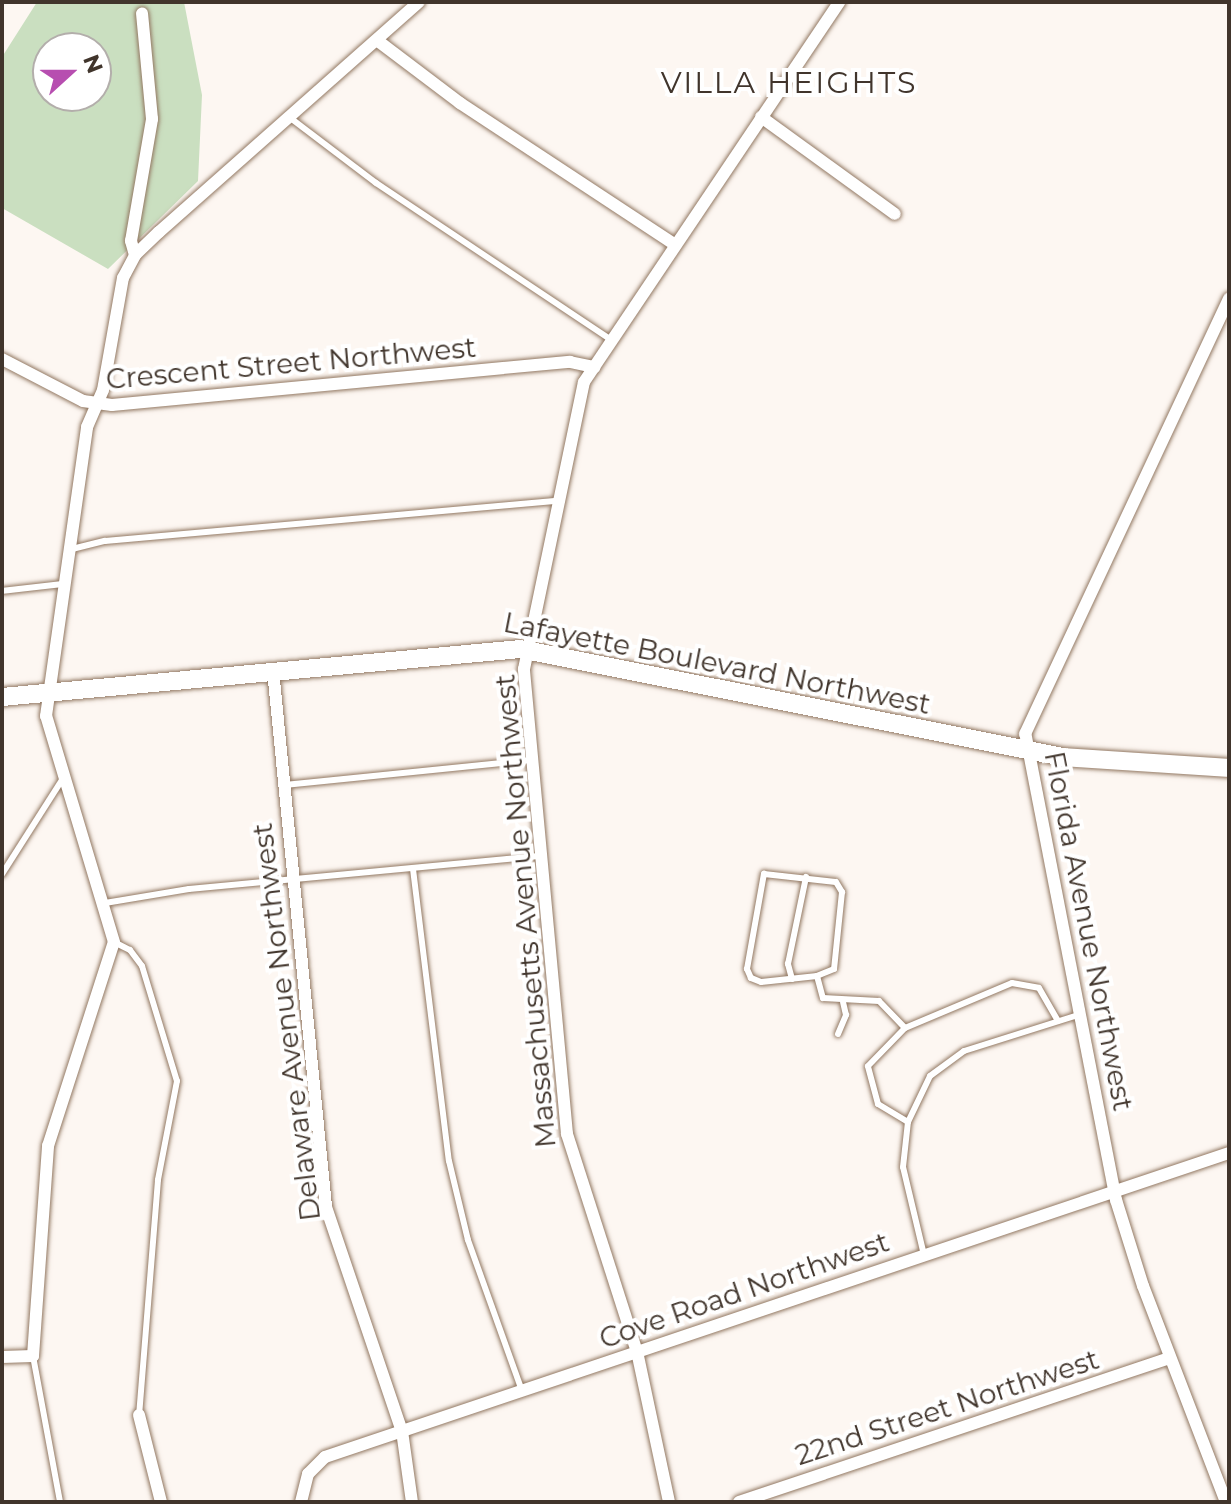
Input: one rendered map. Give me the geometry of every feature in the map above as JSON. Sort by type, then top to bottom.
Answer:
[{"type":"main road","name":"Lafayette Boulevard Northwest","points":[[2,697],[490,648],[527,650],[1030,752],[1229,768]]},
{"type":"street","points":[[2,1357],[33,1356],[48,1146],[114,942],[105,903],[46,716],[46,693],[87,427],[97,404],[123,278],[135,255],[419,2]]},
{"type":"street","name":"Massachusetts Avenue Northwest","points":[[669,1502],[637,1352],[569,1144],[524,689],[527,650],[578,398],[611,340],[839,2]]},
{"type":"street","points":[[135,255],[131,241],[152,119],[142,13]]},
{"type":"street","points":[[378,41],[460,103],[675,245]]},
{"type":"street","points":[[761,117],[895,214]]},
{"type":"street","name":"Florida Avenue Northwest","points":[[1226,1502],[1170,1358],[1115,1190],[1026,729],[1229,298]]},
{"type":"street","name":"Crescent Street Northwest","points":[[3,363],[97,404],[570,362],[594,367]]},
{"type":"street","name":"Delaware Avenue Northwest","points":[[273,670],[326,1207],[402,1431],[412,1502]]},
{"type":"street","name":"Cove Road Northwest","points":[[301,1502],[308,1474],[325,1457],[1229,1153]]},
{"type":"street","name":"22nd Street Northwest","points":[[739,1502],[1170,1358]]},
{"type":"street","points":[[139,1415],[161,1502]]},
{"type":"lane","points":[[289,117],[376,183],[611,340]]},
{"type":"lane","points":[[68,550],[105,541],[557,501]]},
{"type":"lane","points":[[2,591],[62,584]]},
{"type":"lane","points":[[284,785],[531,760]]},
{"type":"lane","points":[[2,874],[44,800],[65,775]]},
{"type":"lane","points":[[105,903],[541,856]]},
{"type":"lane","points":[[413,869],[449,1161],[468,1240],[522,1391]]},
{"type":"lane","points":[[764,874],[836,882],[842,892],[834,969],[817,976],[761,982],[747,969],[764,874]]},
{"type":"lane","points":[[792,979],[788,964],[806,877]]},
{"type":"lane","points":[[114,942],[130,950],[142,966],[177,1081],[158,1180],[139,1415]]},
{"type":"lane","points":[[817,976],[823,998],[843,1002],[865,997],[879,1001],[905,1028]]},
{"type":"lane","points":[[908,1122],[878,1104],[868,1066],[905,1028],[1012,983],[1039,988],[1058,1021]]},
{"type":"lane","points":[[838,1034],[846,1015],[843,1002]]},
{"type":"lane","points":[[925,1255],[905,1180],[908,1122],[930,1076],[949,1059],[1081,1014]]},
{"type":"lane","points":[[33,1356],[60,1502]]},
{"type":"green space","points":[[37,2],[184,2],[202,95],[198,181],[108,269],[2,208],[2,57]]},
{"type":"district","name":"VILLA HEIGHTS","points":[[789,83]]}]
